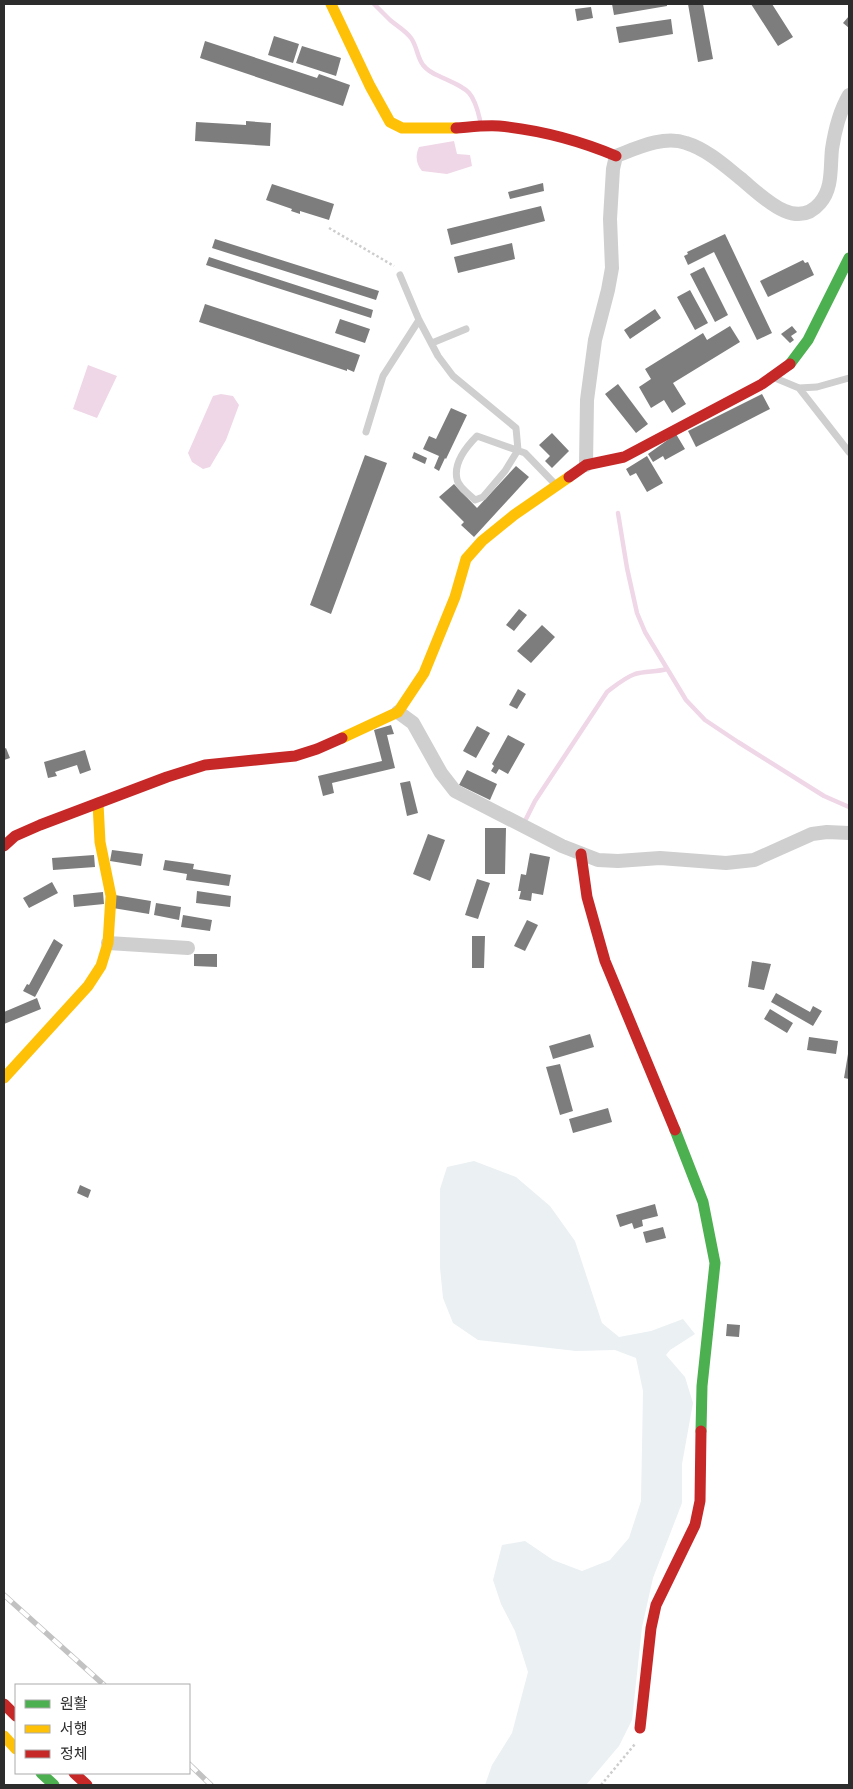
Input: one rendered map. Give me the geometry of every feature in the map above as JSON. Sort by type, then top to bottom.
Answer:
[{"type":"main road","points":[[331,4],[370,86],[390,122],[402,128],[497,126],[544,133],[587,144],[616,156]]},
{"type":"main road","points":[[4,846],[15,836],[40,825],[167,777],[205,765],[295,756],[317,749],[398,712],[424,673],[455,597],[466,558],[482,541],[514,515],[586,465],[624,457],[762,384],[791,363],[808,340],[849,258]]},
{"type":"main road","points":[[4,1078],[88,986],[102,966],[108,943],[111,896],[100,842],[98,803]]},
{"type":"main road","points":[[581,854],[587,897],[605,961],[694,1177],[703,1202],[715,1263],[702,1386],[700,1501],[695,1525],[656,1605],[651,1628],[640,1728]]},
{"type":"main road","points":[[4,1704],[15,1715]]},
{"type":"main road","points":[[4,1736],[15,1748]]},
{"type":"main road","points":[[42,1774],[54,1785]]},
{"type":"main road","points":[[75,1774],[87,1785]]},
{"type":"street","points":[[586,465],[587,400],[595,340],[612,268],[611,209],[613,170],[616,156],[661,141],[685,142],[702,150],[781,210],[798,215],[810,211],[820,204],[828,189],[836,125],[840,110],[849,95]]},
{"type":"street","points":[[398,712],[413,723],[441,773],[455,791],[581,854],[598,860],[618,861],[660,858],[726,863],[754,860],[812,834],[826,832],[849,833]]},
{"type":"street","points":[[108,943],[188,948]]},
{"type":"lane","points":[[400,275],[419,320],[438,356],[453,376],[516,428],[518,450],[505,471],[483,497],[476,500],[459,484],[456,478],[462,451],[477,436],[518,450],[525,453],[558,486]]},
{"type":"lane","points":[[366,432],[383,376],[419,320]]},
{"type":"lane","points":[[432,344],[466,329]]},
{"type":"lane","points":[[773,376],[799,388],[849,452]]},
{"type":"lane","points":[[799,388],[817,387],[849,378]]},
{"type":"path","points":[[329,228],[394,265],[400,275]]},
{"type":"path","points":[[601,1785],[637,1740],[640,1728]]},
{"type":"shaded area","points":[[454,141],[457,154],[470,155],[472,166],[447,174],[422,171],[418,166],[417,160],[419,147]]},
{"type":"shaded area","points":[[88,365],[117,376],[97,418],[73,409]]},
{"type":"shaded area","points":[[221,394],[233,396],[239,405],[226,440],[210,467],[203,469],[192,462],[188,453],[213,396]]},
{"type":"shaded area","points":[[474,1161],[516,1177],[550,1206],[575,1241],[602,1323],[619,1337],[651,1331],[683,1319],[695,1334],[670,1350],[666,1355],[685,1377],[693,1403],[682,1464],[682,1503],[653,1578],[642,1627],[632,1720],[619,1746],[586,1785],[485,1785],[492,1765],[512,1733],[528,1672],[515,1631],[501,1604],[493,1580],[502,1545],[525,1541],[553,1560],[582,1571],[610,1560],[629,1538],[641,1501],[643,1391],[636,1358],[615,1350],[576,1351],[478,1340],[453,1323],[443,1298],[440,1268],[440,1189],[447,1167]]},
{"type":"building","points":[[612,4],[667,4],[667,6],[614,15]]},
{"type":"building","points":[[688,4],[703,4],[713,59],[698,62]]},
{"type":"building","points":[[751,4],[772,4],[793,37],[778,46]]},
{"type":"building","points":[[591,7],[593,18],[577,21],[575,9]]},
{"type":"building","points":[[849,16],[849,28],[843,23]]},
{"type":"building","points":[[671,19],[673,34],[619,43],[616,27]]},
{"type":"building","points":[[274,36],[299,44],[293,63],[268,55]]},
{"type":"building","points":[[205,41],[317,78],[319,74],[350,85],[343,106],[200,58]]},
{"type":"building","points":[[302,46],[341,58],[336,76],[296,63]]},
{"type":"building","points":[[246,121],[271,123],[270,146],[195,141],[196,122],[246,125]]},
{"type":"building","points":[[543,183],[544,191],[510,199],[508,192]]},
{"type":"building","points":[[272,184],[334,204],[329,220],[300,211],[300,214],[291,211],[292,209],[266,200]]},
{"type":"building","points":[[541,206],[545,221],[451,245],[447,229]]},
{"type":"building","points":[[725,234],[772,333],[757,340],[714,252],[688,265],[684,256],[688,254],[687,252]]},
{"type":"building","points":[[215,239],[379,291],[376,300],[212,248]]},
{"type":"building","points":[[512,243],[515,259],[458,273],[454,257]]},
{"type":"building","points":[[209,257],[373,310],[371,318],[206,265]]},
{"type":"building","points":[[803,260],[805,263],[808,262],[814,275],[768,297],[760,281]]},
{"type":"building","points":[[704,267],[728,315],[715,322],[690,274]]},
{"type":"building","points":[[690,290],[708,323],[695,330],[677,297]]},
{"type":"building","points":[[205,304],[360,355],[354,372],[199,322]]},
{"type":"building","points":[[655,309],[661,318],[630,339],[624,330]]},
{"type":"building","points":[[340,319],[370,329],[365,343],[335,333]]},
{"type":"building","points":[[730,326],[740,342],[673,383],[686,404],[672,413],[664,400],[651,408],[639,387],[651,379],[645,369],[703,333],[707,340]]},
{"type":"building","points":[[792,326],[797,332],[791,336],[794,340],[790,343],[781,334]]},
{"type":"building","points":[[618,384],[648,424],[636,433],[605,394]]},
{"type":"building","points":[[762,394],[770,409],[696,447],[688,431]]},
{"type":"building","points":[[451,408],[467,415],[439,471],[434,468],[439,456],[423,449],[429,436],[436,439]]},
{"type":"building","points":[[552,433],[569,451],[552,468],[545,461],[550,456],[539,445]]},
{"type":"building","points":[[676,434],[685,449],[665,460],[663,456],[653,462],[648,454]]},
{"type":"building","points":[[414,452],[427,458],[425,464],[412,458]]},
{"type":"building","points":[[365,455],[387,463],[331,614],[310,605]]},
{"type":"building","points":[[647,456],[663,483],[647,492],[636,473],[630,476],[626,469]]},
{"type":"building","points":[[516,466],[529,477],[474,537],[461,525],[464,522],[439,497],[454,484],[477,508]]},
{"type":"building","points":[[519,609],[527,615],[514,631],[506,625]]},
{"type":"building","points":[[542,625],[555,637],[531,663],[517,651]]},
{"type":"building","points":[[518,689],[526,694],[517,709],[509,705]]},
{"type":"building","points":[[391,725],[394,734],[387,735],[395,768],[332,783],[334,793],[323,796],[318,776],[382,761],[374,730]]},
{"type":"building","points":[[477,726],[490,733],[476,758],[463,751]]},
{"type":"building","points":[[508,735],[525,744],[508,774],[499,769],[496,774],[491,771],[494,766],[492,764]]},
{"type":"building","points":[[6,748],[10,758],[4,760],[4,749]]},
{"type":"building","points":[[85,750],[91,770],[80,774],[77,765],[55,772],[57,776],[48,778],[44,762]]},
{"type":"building","points":[[467,770],[497,784],[490,800],[459,785]]},
{"type":"building","points":[[410,781],[418,813],[407,816],[400,783]]},
{"type":"building","points":[[485,828],[506,828],[505,874],[485,874]]},
{"type":"building","points":[[428,834],[445,840],[430,881],[413,874]]},
{"type":"building","points":[[112,850],[143,854],[141,866],[110,861]]},
{"type":"building","points":[[530,853],[550,857],[543,895],[532,893],[531,901],[519,899],[521,891],[518,891],[521,874],[526,875]]},
{"type":"building","points":[[94,855],[95,867],[53,870],[52,858]]},
{"type":"building","points":[[165,860],[194,864],[193,869],[231,875],[229,886],[186,880],[187,874],[163,870]]},
{"type":"building","points":[[477,879],[490,883],[478,919],[465,915]]},
{"type":"building","points":[[52,882],[58,893],[29,908],[23,898]]},
{"type":"building","points":[[197,891],[231,896],[230,907],[196,903]]},
{"type":"building","points":[[103,892],[104,904],[74,907],[73,895]]},
{"type":"building","points":[[115,895],[151,901],[149,914],[113,908]]},
{"type":"building","points":[[156,903],[181,907],[179,920],[154,915]]},
{"type":"building","points":[[183,915],[212,920],[210,931],[181,927]]},
{"type":"building","points":[[527,920],[538,925],[525,951],[514,946]]},
{"type":"building","points":[[472,936],[485,936],[484,968],[472,968]]},
{"type":"building","points":[[54,939],[63,945],[35,997],[23,991],[27,984],[29,985]]},
{"type":"building","points":[[194,954],[217,954],[217,967],[194,966]]},
{"type":"building","points":[[752,961],[771,964],[764,990],[748,987]]},
{"type":"building","points":[[776,993],[810,1012],[813,1006],[822,1011],[813,1026],[771,1002]]},
{"type":"building","points":[[37,998],[41,1009],[4,1024],[4,1012]]},
{"type":"building","points":[[770,1009],[793,1023],[787,1033],[764,1019]]},
{"type":"building","points":[[590,1034],[594,1047],[553,1059],[549,1046]]},
{"type":"building","points":[[809,1037],[838,1041],[836,1054],[807,1050]]},
{"type":"building","points":[[849,1054],[849,1079],[844,1078]]},
{"type":"building","points":[[560,1064],[573,1111],[560,1115],[546,1067]]},
{"type":"building","points":[[608,1108],[612,1122],[573,1133],[569,1119]]},
{"type":"building","points":[[80,1185],[91,1190],[88,1198],[77,1193]]},
{"type":"building","points":[[655,1204],[658,1216],[642,1220],[643,1226],[634,1229],[632,1223],[620,1227],[616,1215]]},
{"type":"building","points":[[663,1227],[666,1238],[646,1243],[643,1232]]},
{"type":"building","points":[[727,1324],[740,1325],[739,1337],[726,1336]]},
{"type":"waterway","points":[[374,4],[411,38],[425,67],[467,91],[475,102],[480,120]]},
{"type":"waterway","points":[[618,513],[637,613],[645,632],[686,700],[705,720],[738,742],[824,796],[849,807]]},
{"type":"waterway","points":[[526,819],[535,801],[607,692],[635,674],[667,669]]},
{"type":"railway","points":[[4,1595],[103,1684]]},
{"type":"railway","points":[[190,1765],[211,1785]]},
{"type":"traffic: fast","points":[[790,364],[808,340],[849,258]]},
{"type":"traffic: fast","points":[[675,1130],[703,1202],[715,1263],[702,1386],[701,1431]]},
{"type":"traffic: fast","points":[[42,1774],[54,1785]]},
{"type":"traffic: slow","points":[[331,4],[370,86],[390,122],[402,128],[456,128]]},
{"type":"traffic: slow","points":[[342,738],[398,712],[424,673],[455,597],[466,559],[482,541],[514,515],[569,477]]},
{"type":"traffic: slow","points":[[4,1078],[88,986],[101,966],[108,943],[111,896],[100,842],[98,803]]},
{"type":"traffic: slow","points":[[4,1736],[15,1748]]},
{"type":"traffic: jam","points":[[456,128],[494,126],[529,130],[558,136],[616,156]]},
{"type":"traffic: jam","points":[[569,477],[586,465],[624,457],[762,384],[790,364]]},
{"type":"traffic: jam","points":[[4,846],[15,836],[40,825],[167,777],[205,765],[295,756],[342,738]]},
{"type":"traffic: jam","points":[[581,854],[587,897],[605,961],[675,1130]]},
{"type":"traffic: jam","points":[[640,1728],[651,1628],[656,1605],[695,1525],[700,1501],[701,1431]]},
{"type":"traffic: jam","points":[[4,1704],[15,1715]]},
{"type":"traffic: jam","points":[[75,1774],[87,1785]]}]
